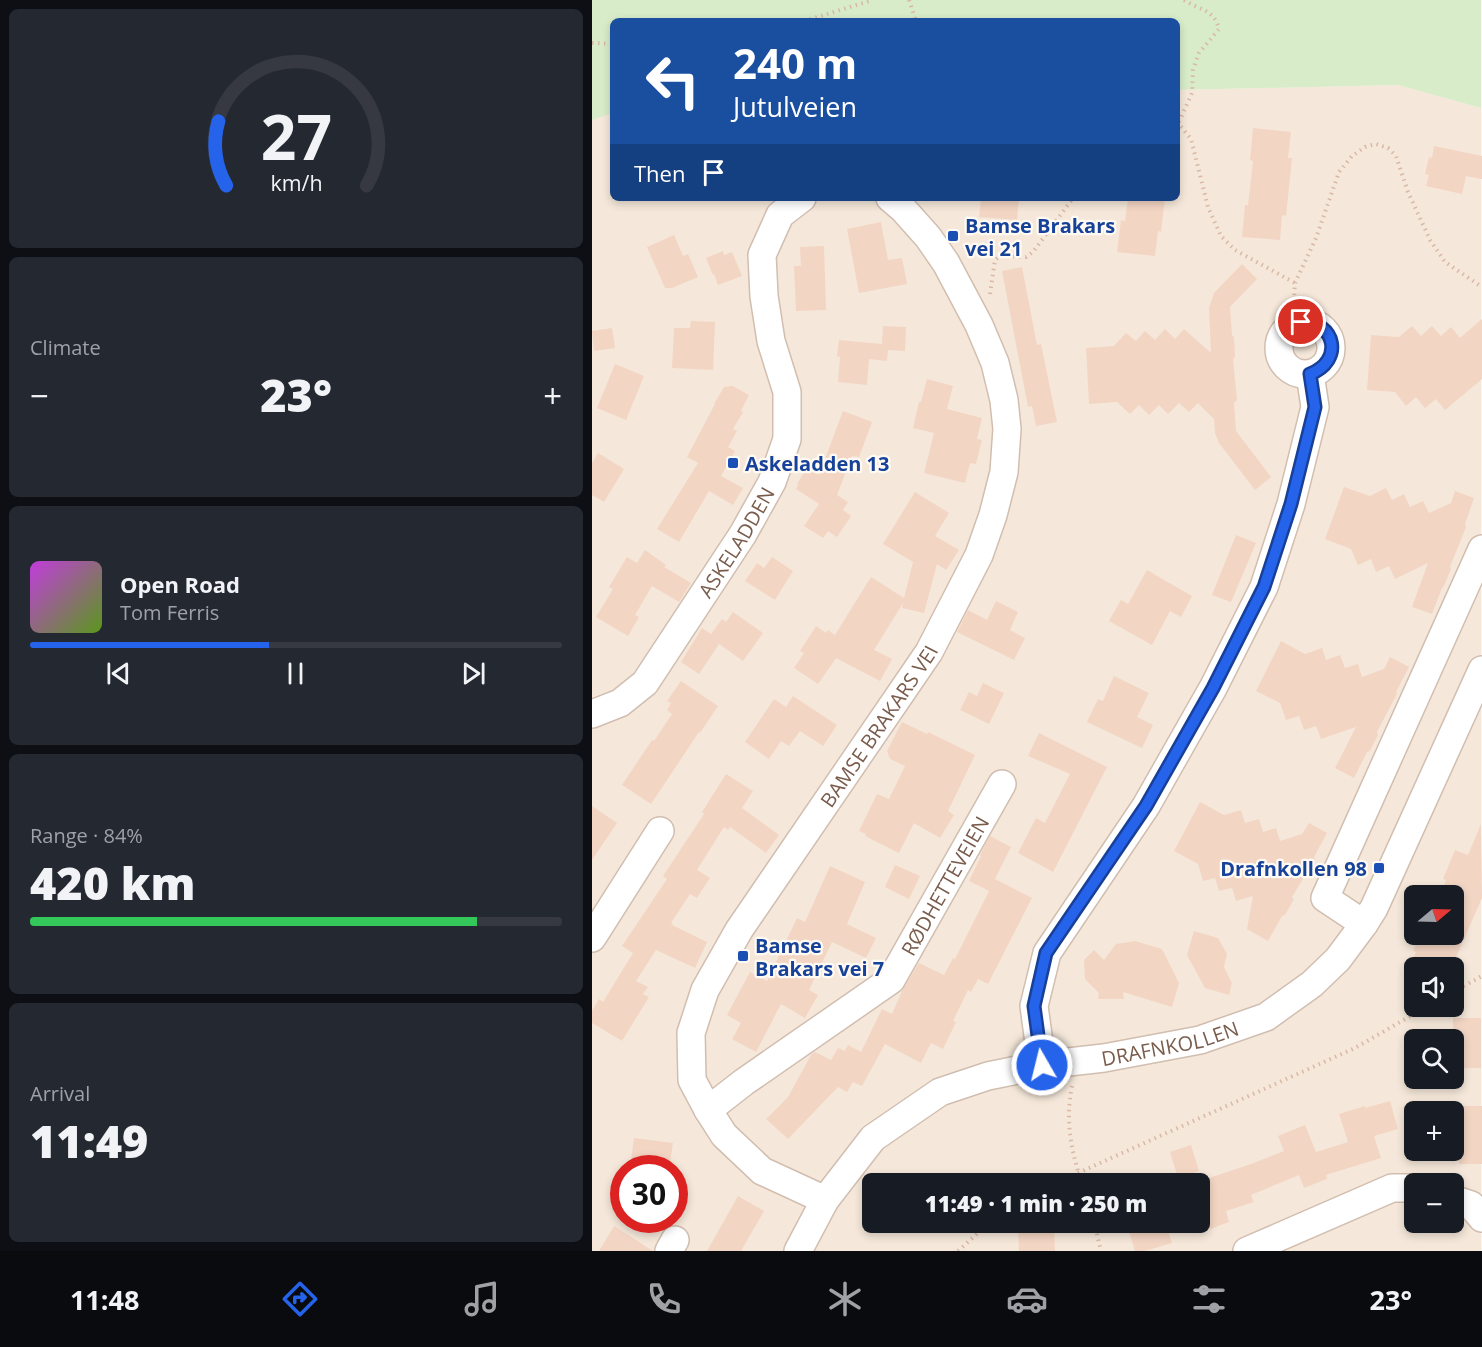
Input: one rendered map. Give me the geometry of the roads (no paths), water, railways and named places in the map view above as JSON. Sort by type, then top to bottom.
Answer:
[{"type":"street","name":"ASKELADDEN","points":[[592,714],[620,703],[645,683],[743,534],[772,483],[787,439],[787,392],[771,341],[764,296],[762,255],[780,215],[798,201]]},
{"type":"street","name":"BAMSE BRAKARS VEI","points":[[825,1200],[762,1171],[724,1135],[692,1080],[691,1033],[704,990],[739,930],[929,652],[979,555],[993,515],[1004,472],[1007,429],[1004,399],[995,363],[979,325],[946,263],[928,237],[904,209],[894,201]]},
{"type":"street","points":[[1301,322],[1318,325],[1330,339],[1332,348],[1326,365],[1310,374],[1294,372],[1282,361],[1279,353],[1281,337],[1292,325],[1301,322]]},
{"type":"street","points":[[1042,1065],[1034,1006],[1046,953],[1146,806],[1213,688],[1264,587],[1291,504],[1315,407],[1310,374]]},
{"type":"street","points":[[1364,924],[1325,898],[1482,549]]},
{"type":"street","name":"DRAFNKOLLEN","points":[[798,1251],[825,1200],[873,1138],[940,1092],[988,1077],[1042,1065],[1104,1058],[1200,1040],[1266,1017],[1312,984],[1338,959],[1374,908],[1482,670]]},
{"type":"street","name":"RØDHETTEVEIEN","points":[[708,1110],[744,1082],[891,980],[1002,784]]},
{"type":"street","points":[[592,938],[660,831]]},
{"type":"street","points":[[1247,1251],[1392,1188],[1404,1188]]},
{"type":"street","points":[[1464,1203],[1471,1205],[1482,1218]]},
{"type":"place","name":"Bamse Brakars vei 21","points":[[953,236]]},
{"type":"place","name":"Askeladden 13","points":[[733,463]]},
{"type":"place","name":"Drafnkollen 98","points":[[1379,868]]},
{"type":"place","name":"Bamse Brakars vei 7","points":[[743,956]]}]
